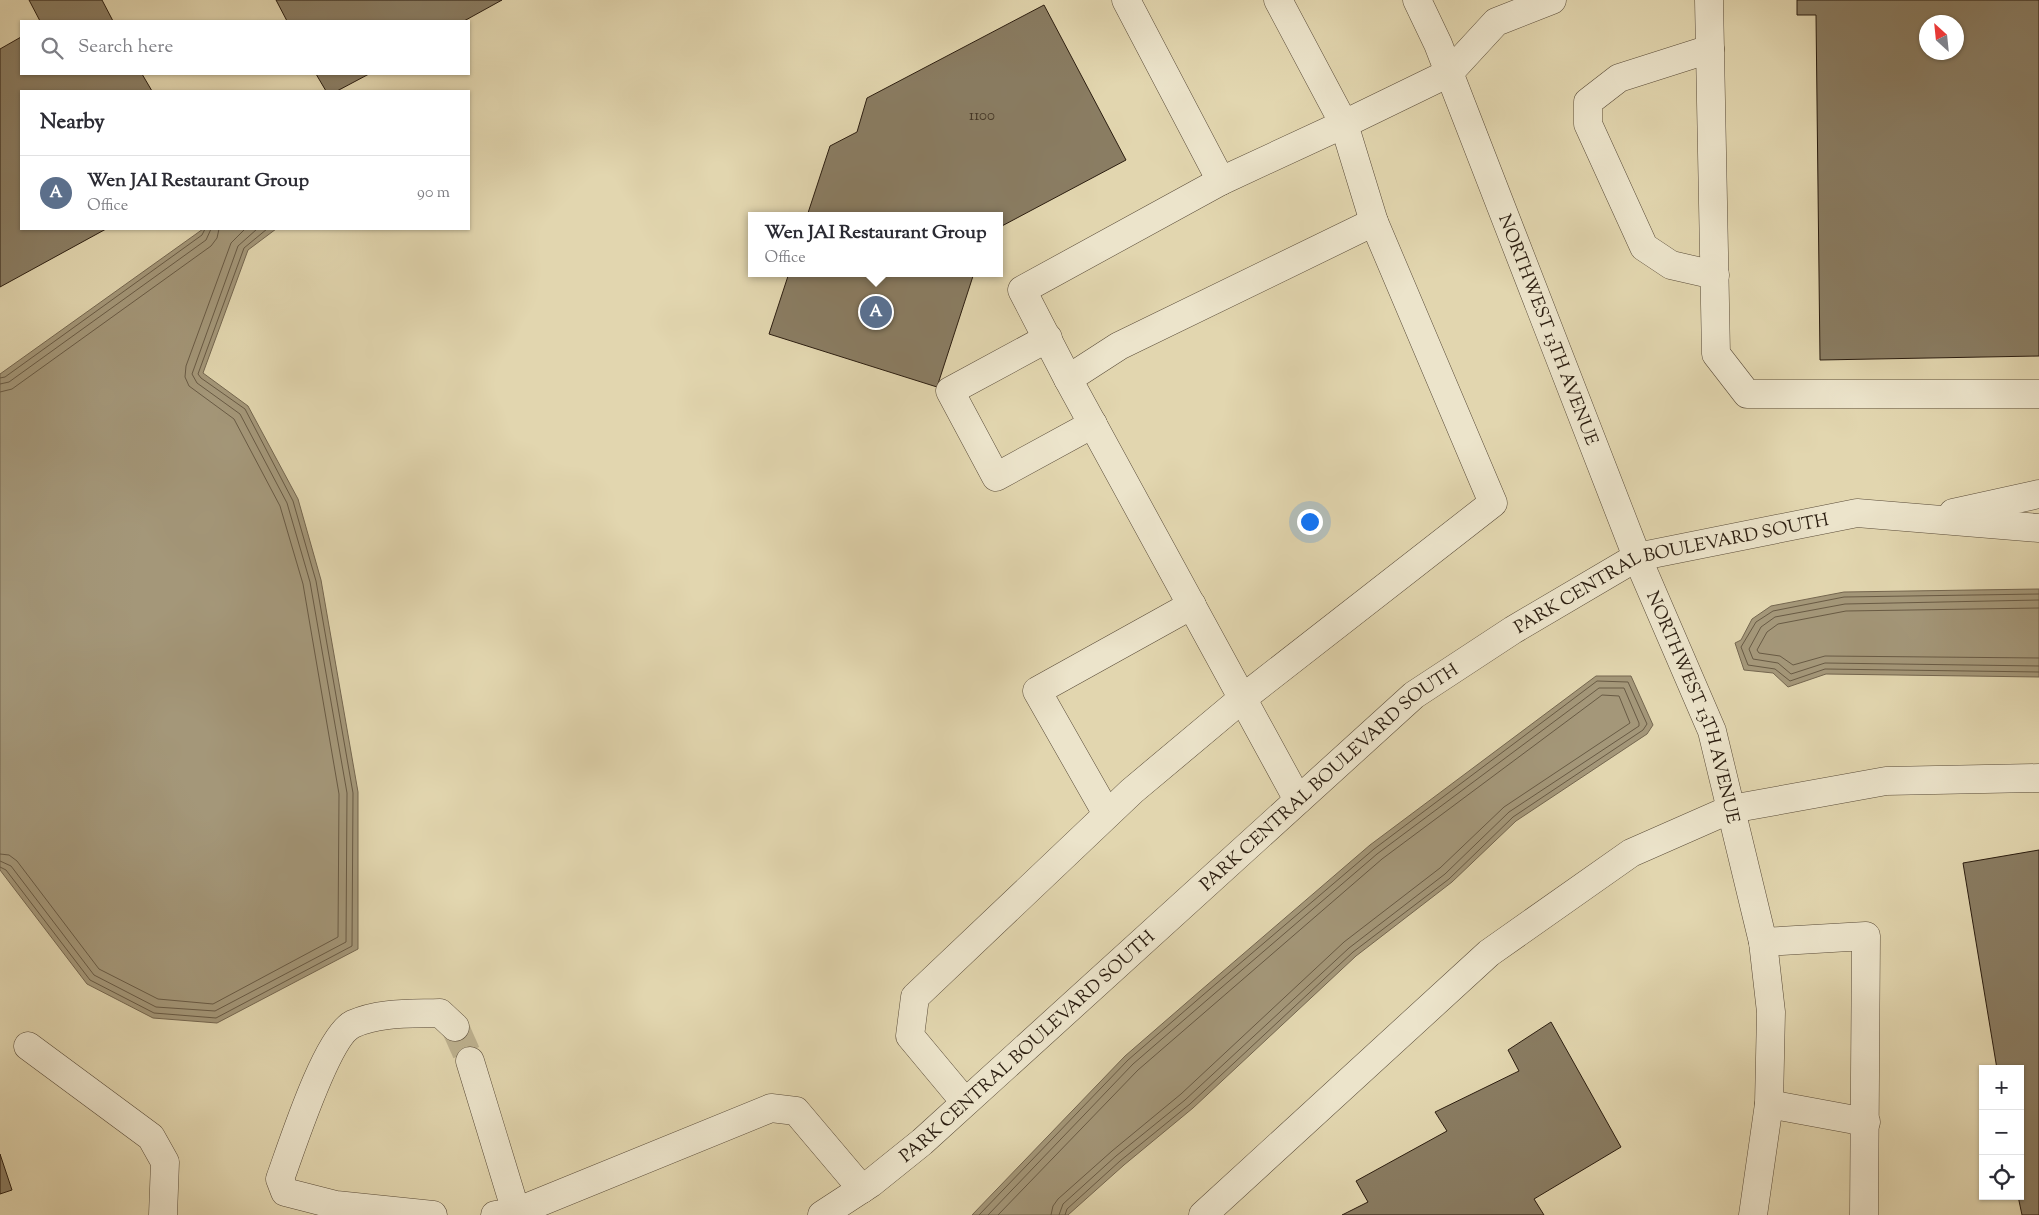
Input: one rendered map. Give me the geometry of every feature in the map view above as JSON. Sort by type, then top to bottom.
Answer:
[{"type":"street","points":[[1126,0],[1221,181]]},
{"type":"street","points":[[965,1102],[910,1036],[915,997],[1107,814],[1243,698],[1494,503],[1374,222],[1344,124],[1278,0]]},
{"type":"street","name":"NORTHWEST 13TH AVENUE","points":[[1417,0],[1449,73],[1637,558],[1712,732],[1763,942],[1771,1012],[1769,1104],[1754,1215]]},
{"type":"street","points":[[1298,800],[1068,379],[1022,290],[1221,181],[1449,73],[1496,22],[1552,0]]},
{"type":"street","points":[[1709,0],[1716,354],[1748,394],[2039,394]]},
{"type":"street","points":[[1710,49],[1620,78],[1588,102],[1588,124],[1644,247],[1671,266],[1715,275]]},
{"type":"street","points":[[1068,379],[1119,346],[1374,222]]},
{"type":"street","points":[[1048,338],[950,390],[996,477],[1093,424]]},
{"type":"street","name":"PARK CENTRAL BOULEVARD SOUTH","points":[[1925,519],[2039,494]]},
{"type":"street","name":"PARK CENTRAL BOULEVARD SOUTH","points":[[822,1215],[862,1190],[922,1142],[1414,696],[1513,630],[1637,558],[1857,513],[2039,528]]},
{"type":"street","points":[[1107,814],[1037,692],[1192,605]]},
{"type":"street","points":[[1203,1215],[1489,953],[1631,853],[1731,808],[1886,781],[2039,778]]},
{"type":"street","points":[[1763,942],[1866,936],[1864,1215]]},
{"type":"street","points":[[433,1215],[336,1205],[285,1192],[280,1179],[329,1051],[350,1025],[378,1016],[440,1013],[455,1027]]},
{"type":"street","points":[[28,1046],[151,1137],[165,1162],[163,1215]]},
{"type":"street","points":[[470,1061],[509,1214],[771,1108],[796,1110],[862,1190]]},
{"type":"street","points":[[1769,1104],[1866,1122]]},
{"type":"water","points":[[202,230],[275,230],[248,250],[203,373],[248,406],[298,499],[321,580],[358,792],[358,949],[217,1023],[153,1018],[87,984],[0,870],[0,374]]},
{"type":"water","points":[[2039,589],[2039,677],[1826,674],[1788,687],[1773,673],[1744,670],[1735,643],[1741,640],[1752,619],[1771,606],[1844,592]]},
{"type":"water","points":[[1596,676],[1631,676],[1653,725],[1647,734],[1516,821],[1452,882],[1356,956],[1193,1108],[1124,1165],[1068,1215],[972,1215],[1125,1056],[1200,991],[1370,845]]},
{"type":"building","points":[[29,0],[102,0],[112,20],[39,20]]},
{"type":"building","points":[[276,0],[502,0],[466,20],[286,20]]},
{"type":"building","points":[[1797,0],[2039,0],[2039,356],[1820,360],[1816,15],[1797,15]]},
{"type":"building","points":[[1044,5],[1126,160],[1003,225],[1003,212],[808,212],[830,146],[857,132],[867,98]]},
{"type":"building","points":[[20,38],[20,75],[143,75],[151,90],[20,90],[20,230],[104,230],[0,287],[0,49]]},
{"type":"building","points":[[317,75],[367,75],[339,90],[325,90]]},
{"type":"building","points":[[788,277],[973,277],[937,387],[769,334]]},
{"type":"building","points":[[2039,850],[2039,1215],[2022,1215],[2019,1200],[2024,1200],[2024,1065],[1996,1065],[1963,863]]},
{"type":"building","points":[[1551,1022],[1621,1147],[1534,1199],[1544,1215],[1342,1215],[1368,1202],[1356,1181],[1447,1131],[1435,1112],[1519,1071],[1508,1050]]},
{"type":"building","points":[[0,1154],[12,1190],[0,1194]]},
{"type":"tunnel","points":[[455,1027],[470,1061]]},
{"type":"place","name":"Wen JAI Restaurant Group","points":[[876,312]]}]
